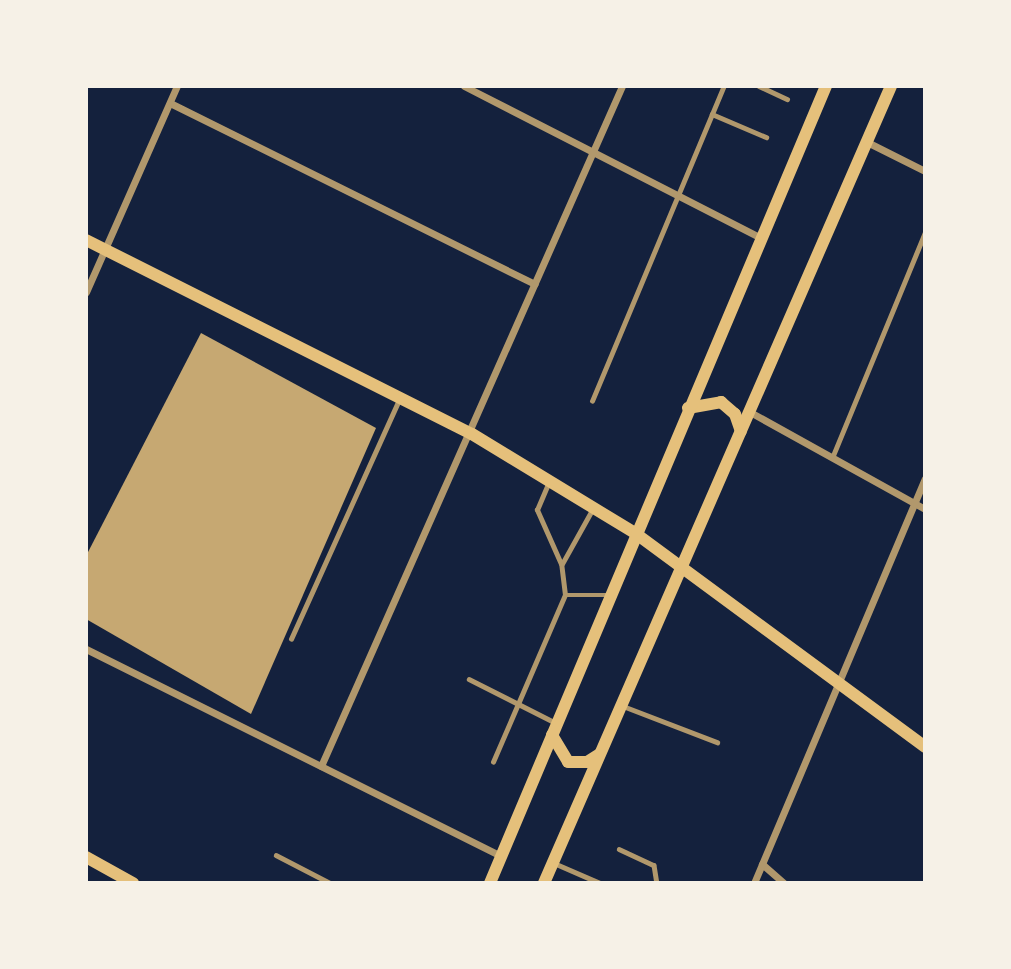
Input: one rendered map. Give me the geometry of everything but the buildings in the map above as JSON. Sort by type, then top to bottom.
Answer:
[{"type":"main road","points":[[489,883],[555,729],[607,594],[826,86]]},
{"type":"main road","points":[[544,883],[619,704],[750,412],[891,86]]},
{"type":"main road","points":[[86,240],[401,396],[472,434],[550,481],[635,533],[679,569],[925,747]]},
{"type":"main road","points":[[688,408],[721,402],[735,414],[741,432]]},
{"type":"main road","points":[[555,729],[556,751],[568,762],[587,762],[598,755]]},
{"type":"main road","points":[[86,857],[133,883]]},
{"type":"street","points":[[86,292],[177,86]]},
{"type":"street","points":[[464,86],[592,154],[761,237]]},
{"type":"street","points":[[321,766],[472,434],[622,86]]},
{"type":"street","points":[[170,103],[535,284]]},
{"type":"street","points":[[867,142],[925,171]]},
{"type":"street","points":[[750,412],[925,509]]},
{"type":"street","points":[[754,883],[925,479]]},
{"type":"street","points":[[87,653],[501,856]]},
{"type":"street","points":[[762,864],[784,883]]},
{"type":"lane","points":[[592,401],[724,86]]},
{"type":"lane","points":[[759,86],[787,99]]},
{"type":"lane","points":[[712,114],[766,136]]},
{"type":"lane","points":[[832,457],[925,232]]},
{"type":"lane","points":[[291,639],[401,396]]},
{"type":"lane","points":[[493,762],[565,596],[561,564],[537,510],[550,481]]},
{"type":"lane","points":[[561,564],[593,508]]},
{"type":"lane","points":[[565,596],[607,594]]},
{"type":"lane","points":[[469,679],[521,702],[555,729]]},
{"type":"lane","points":[[619,704],[717,742]]},
{"type":"lane","points":[[619,849],[654,865],[657,883]]},
{"type":"lane","points":[[276,855],[330,883]]},
{"type":"lane","points":[[553,863],[600,883]]}]
